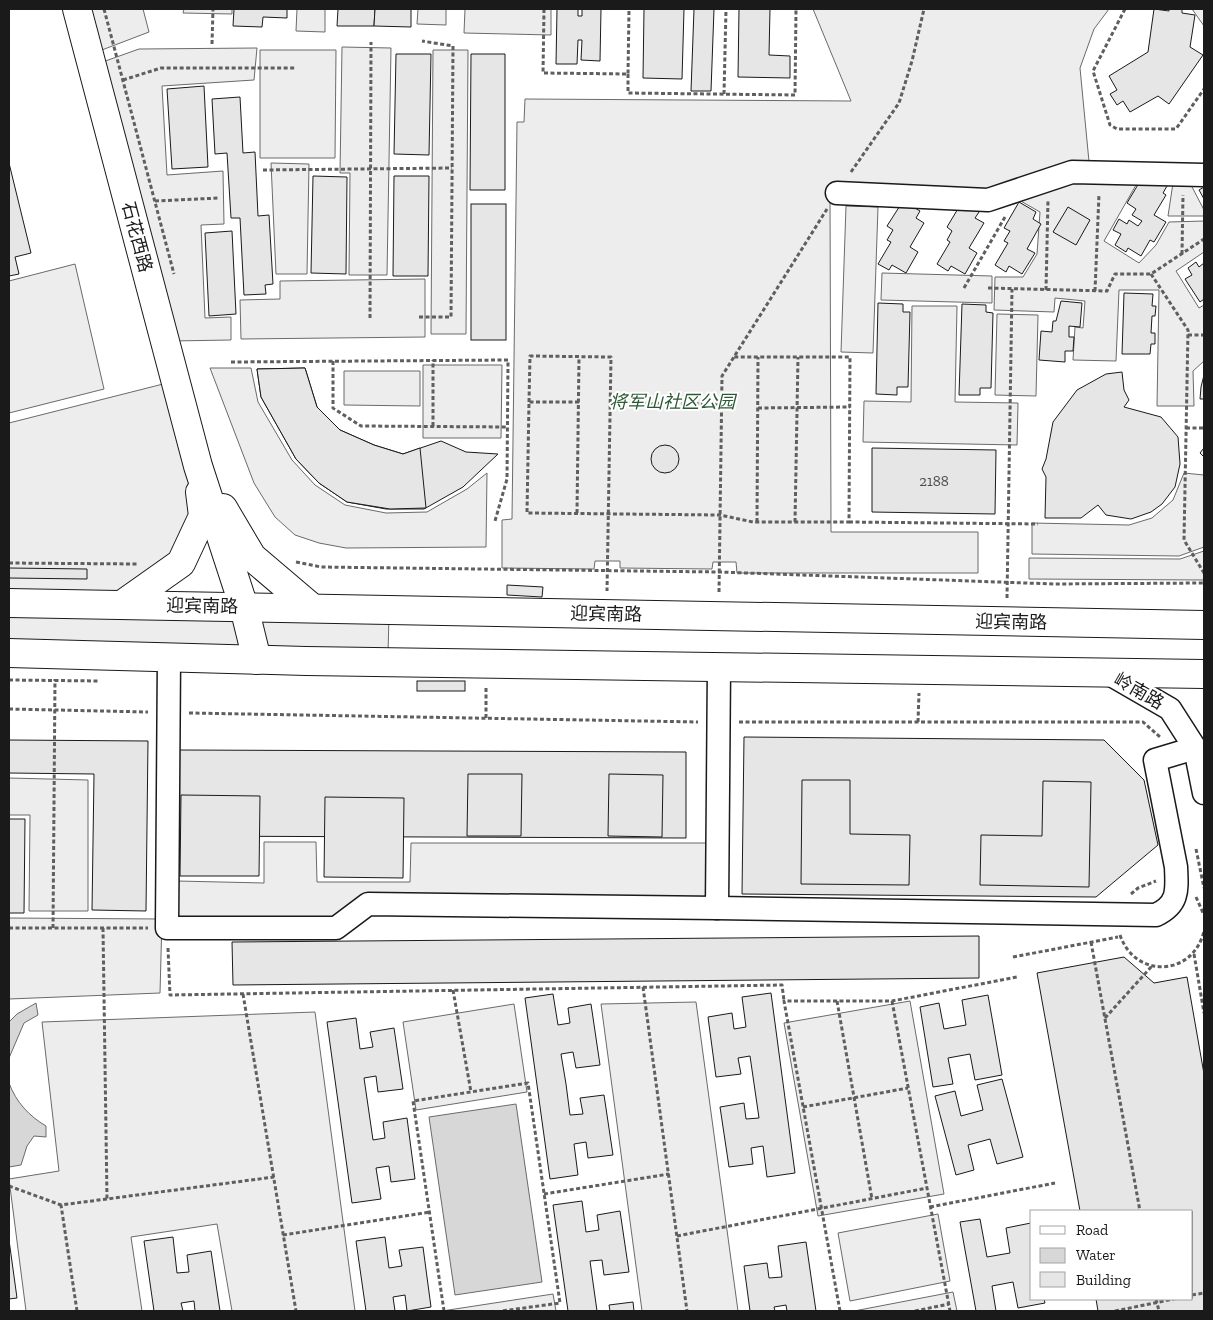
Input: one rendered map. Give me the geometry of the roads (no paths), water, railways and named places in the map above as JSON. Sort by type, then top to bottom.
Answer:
[{"type":"main road","name":"石花西路","points":[[77,9],[198,466]]},
{"type":"main road","points":[[123,604],[181,563],[203,516],[198,466]]},
{"type":"main road","points":[[198,466],[244,607],[257,660]]},
{"type":"main road","points":[[198,466],[252,557],[312,608]]},
{"type":"main road","name":"迎宾南路","points":[[9,603],[1204,625]]},
{"type":"main road","points":[[9,654],[257,660],[1105,671],[1204,674]]},
{"type":"street","points":[[837,193],[988,200],[1072,172],[1194,174]]},
{"type":"street","points":[[169,657],[167,928],[336,928],[368,904],[1156,915],[1168,909],[1176,894],[1177,875],[1155,760],[1186,751]]},
{"type":"street","points":[[717,908],[719,666]]},
{"type":"street","name":"岭南路","points":[[1105,671],[1170,709],[1204,793]]},
{"type":"water","points":[[36,1003],[38,1015],[24,1023],[9,1058],[9,1022],[17,1014]]},
{"type":"water","points":[[9,1083],[15,1096],[24,1108],[46,1126],[46,1137],[34,1136],[27,1146],[21,1165],[9,1167]]},
{"type":"water","points":[[516,1104],[542,1282],[455,1295],[429,1117]]},
{"type":"park label","name":"将军山社区公园","points":[[672,402]]}]
